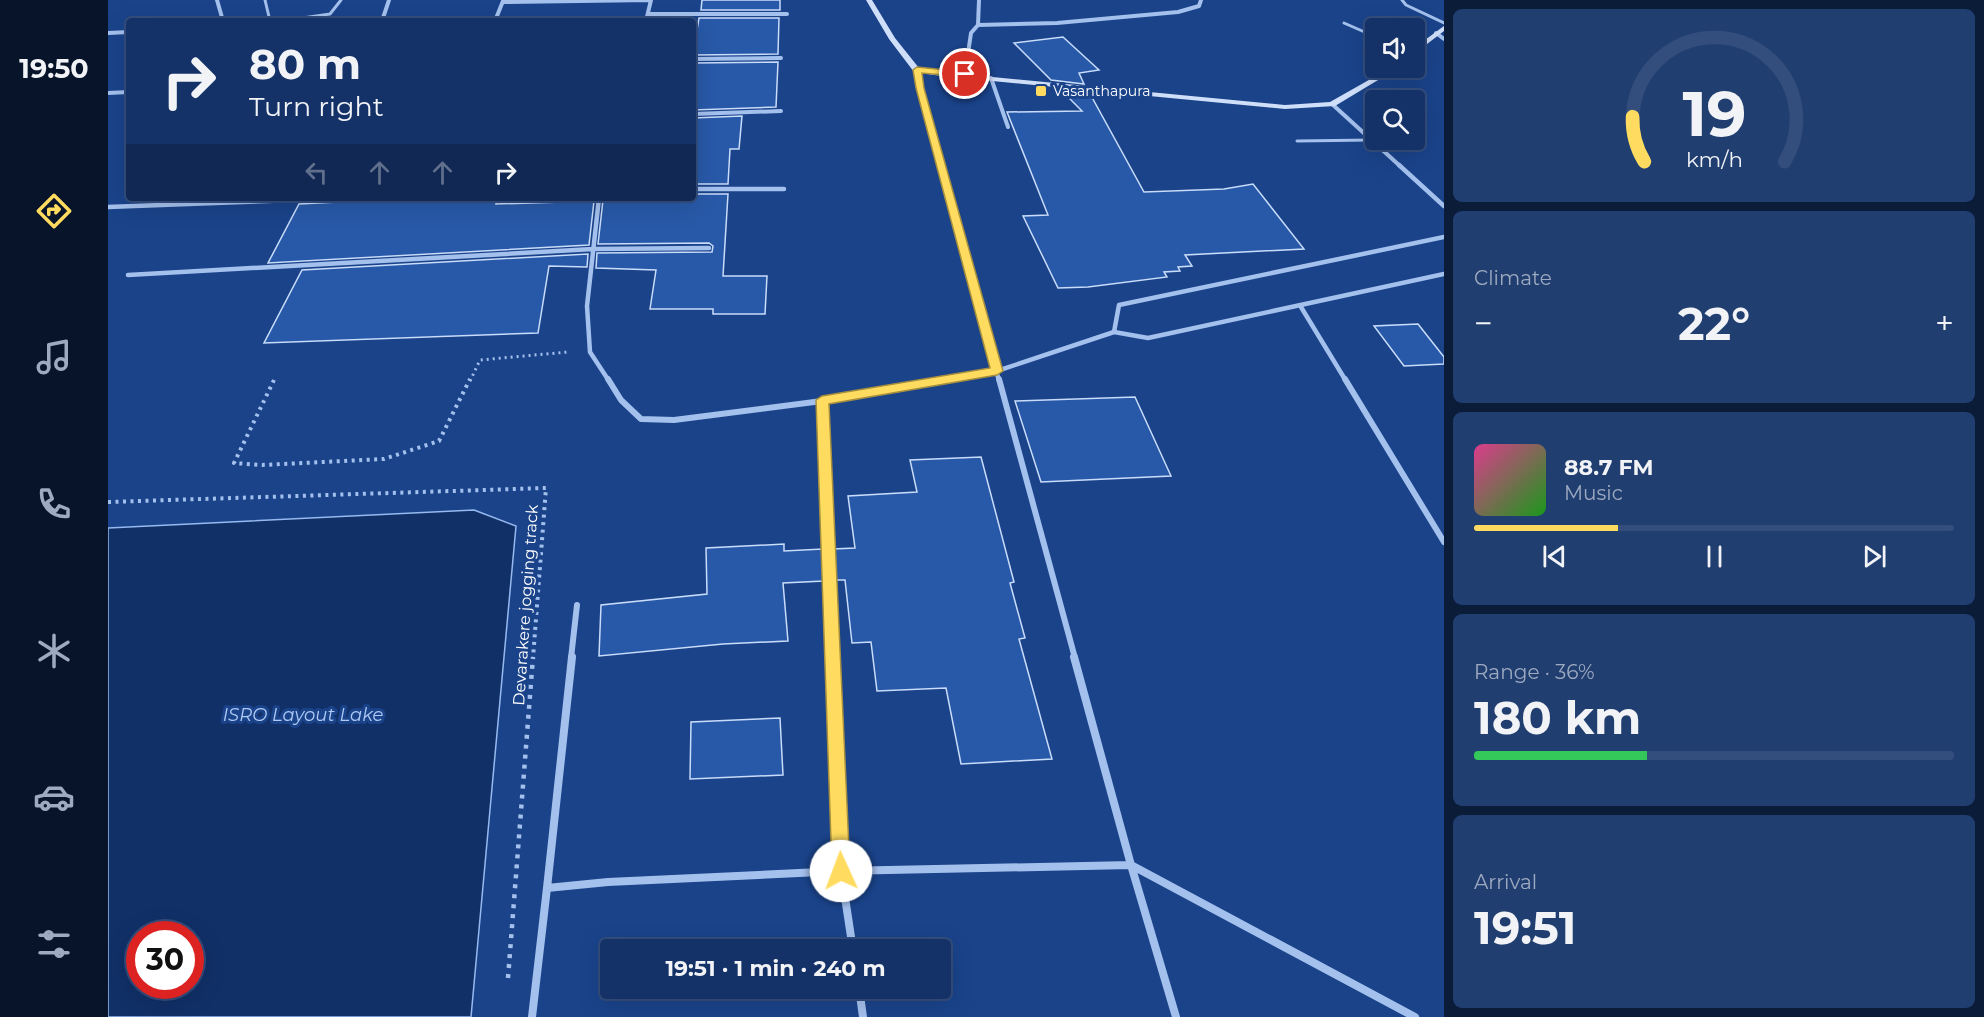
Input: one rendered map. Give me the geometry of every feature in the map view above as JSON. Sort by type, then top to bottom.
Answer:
[{"type":"main road","points":[[869,0],[892,39],[917,70],[1285,107],[1332,104],[1377,78]]},
{"type":"main road","points":[[1425,42],[1444,28]]},
{"type":"street","points":[[218,0],[222,18]]},
{"type":"street","points":[[383,18],[389,0]]},
{"type":"street","points":[[496,18],[503,1],[651,0],[647,18]]},
{"type":"street","points":[[965,74],[971,33],[978,25],[979,0]]},
{"type":"street","points":[[978,25],[1057,23],[1178,12],[1199,6],[1201,0]]},
{"type":"street","points":[[648,14],[787,14]]},
{"type":"street","points":[[108,33],[126,32]]},
{"type":"street","points":[[1436,33],[1444,39]]},
{"type":"street","points":[[696,58],[781,58]]},
{"type":"street","points":[[917,70],[1131,865],[1176,1017]]},
{"type":"street","points":[[991,78],[1008,127]]},
{"type":"street","points":[[108,93],[126,92]]},
{"type":"street","points":[[1332,104],[1365,134]]},
{"type":"street","points":[[696,114],[781,111]]},
{"type":"street","points":[[1383,150],[1444,206]]},
{"type":"street","points":[[696,189],[784,189]]},
{"type":"street","points":[[108,207],[256,201]]},
{"type":"street","points":[[599,201],[587,306],[590,351],[621,400],[641,419],[674,420],[822,400],[997,371],[1114,332],[1148,338],[1301,307],[1444,274]]},
{"type":"street","points":[[1114,332],[1119,305],[1444,237]]},
{"type":"street","points":[[129,275],[593,249],[709,248]]},
{"type":"street","points":[[1301,307],[1444,542]]},
{"type":"street","points":[[822,400],[841,871],[851,939]]},
{"type":"street","points":[[532,1017],[577,605]]},
{"type":"street","points":[[547,888],[608,882],[841,871],[1131,865],[1415,1017]]},
{"type":"street","points":[[861,999],[863,1017]]},
{"type":"lane","points":[[265,0],[269,18]]},
{"type":"lane","points":[[303,18],[330,14],[341,0]]},
{"type":"lane","points":[[1402,0],[1406,5],[1444,23]]},
{"type":"lane","points":[[1344,23],[1365,32]]},
{"type":"lane","points":[[1297,141],[1365,140]]},
{"type":"path","points":[[274,380],[234,464],[262,465],[384,459],[439,441],[480,360],[590,351]]},
{"type":"path","name":"Devarakere jogging track","points":[[108,502],[546,488],[508,982]]},
{"type":"water","name":"ISRO Layout Lake","points":[[474,510],[516,526],[471,1017],[108,1017],[108,528]]},
{"type":"building","points":[[702,0],[780,0],[780,10],[701,10]]},
{"type":"building","points":[[699,18],[779,18],[778,54],[696,55]]},
{"type":"building","points":[[1063,37],[1099,70],[1079,73],[1084,84],[1051,80],[1014,43]]},
{"type":"building","points":[[778,62],[776,107],[696,110],[696,63]]},
{"type":"building","points":[[1061,90],[1089,92],[1144,192],[1224,189],[1253,184],[1304,249],[1185,255],[1192,266],[1178,267],[1180,271],[1164,272],[1167,277],[1088,287],[1058,288],[1023,216],[1048,215],[1007,112],[1082,111]]},
{"type":"building","points":[[742,116],[739,149],[730,149],[728,184],[696,184],[696,118]]},
{"type":"building","points":[[696,194],[728,194],[723,276],[767,276],[765,314],[713,314],[713,309],[650,309],[656,270],[596,268],[597,253],[712,252],[713,246],[709,243],[598,244],[603,201],[696,201]]},
{"type":"building","points":[[358,201],[497,201],[496,204],[594,201],[589,245],[268,263],[299,204]]},
{"type":"building","points":[[588,254],[587,267],[549,266],[538,333],[264,343],[302,270]]},
{"type":"building","points":[[1418,324],[1444,357],[1444,364],[1404,366],[1374,326]]},
{"type":"building","points":[[1135,397],[1171,476],[1041,482],[1015,401]]},
{"type":"building","points":[[981,457],[1014,582],[1010,583],[1025,638],[1019,639],[1052,759],[961,764],[946,688],[877,691],[871,642],[852,643],[845,580],[834,580],[833,549],[855,548],[848,496],[917,492],[910,460]]},
{"type":"building","points":[[784,544],[784,551],[823,549],[824,581],[783,583],[788,641],[723,644],[599,656],[601,605],[707,594],[706,548]]},
{"type":"building","points":[[780,718],[783,775],[690,779],[691,722]]},
{"type":"place","name":"Vasanthapura","points":[[1041,91]]},
{"type":"route","points":[[841,871],[822,400],[997,371],[917,70],[941,74],[965,74]]}]
